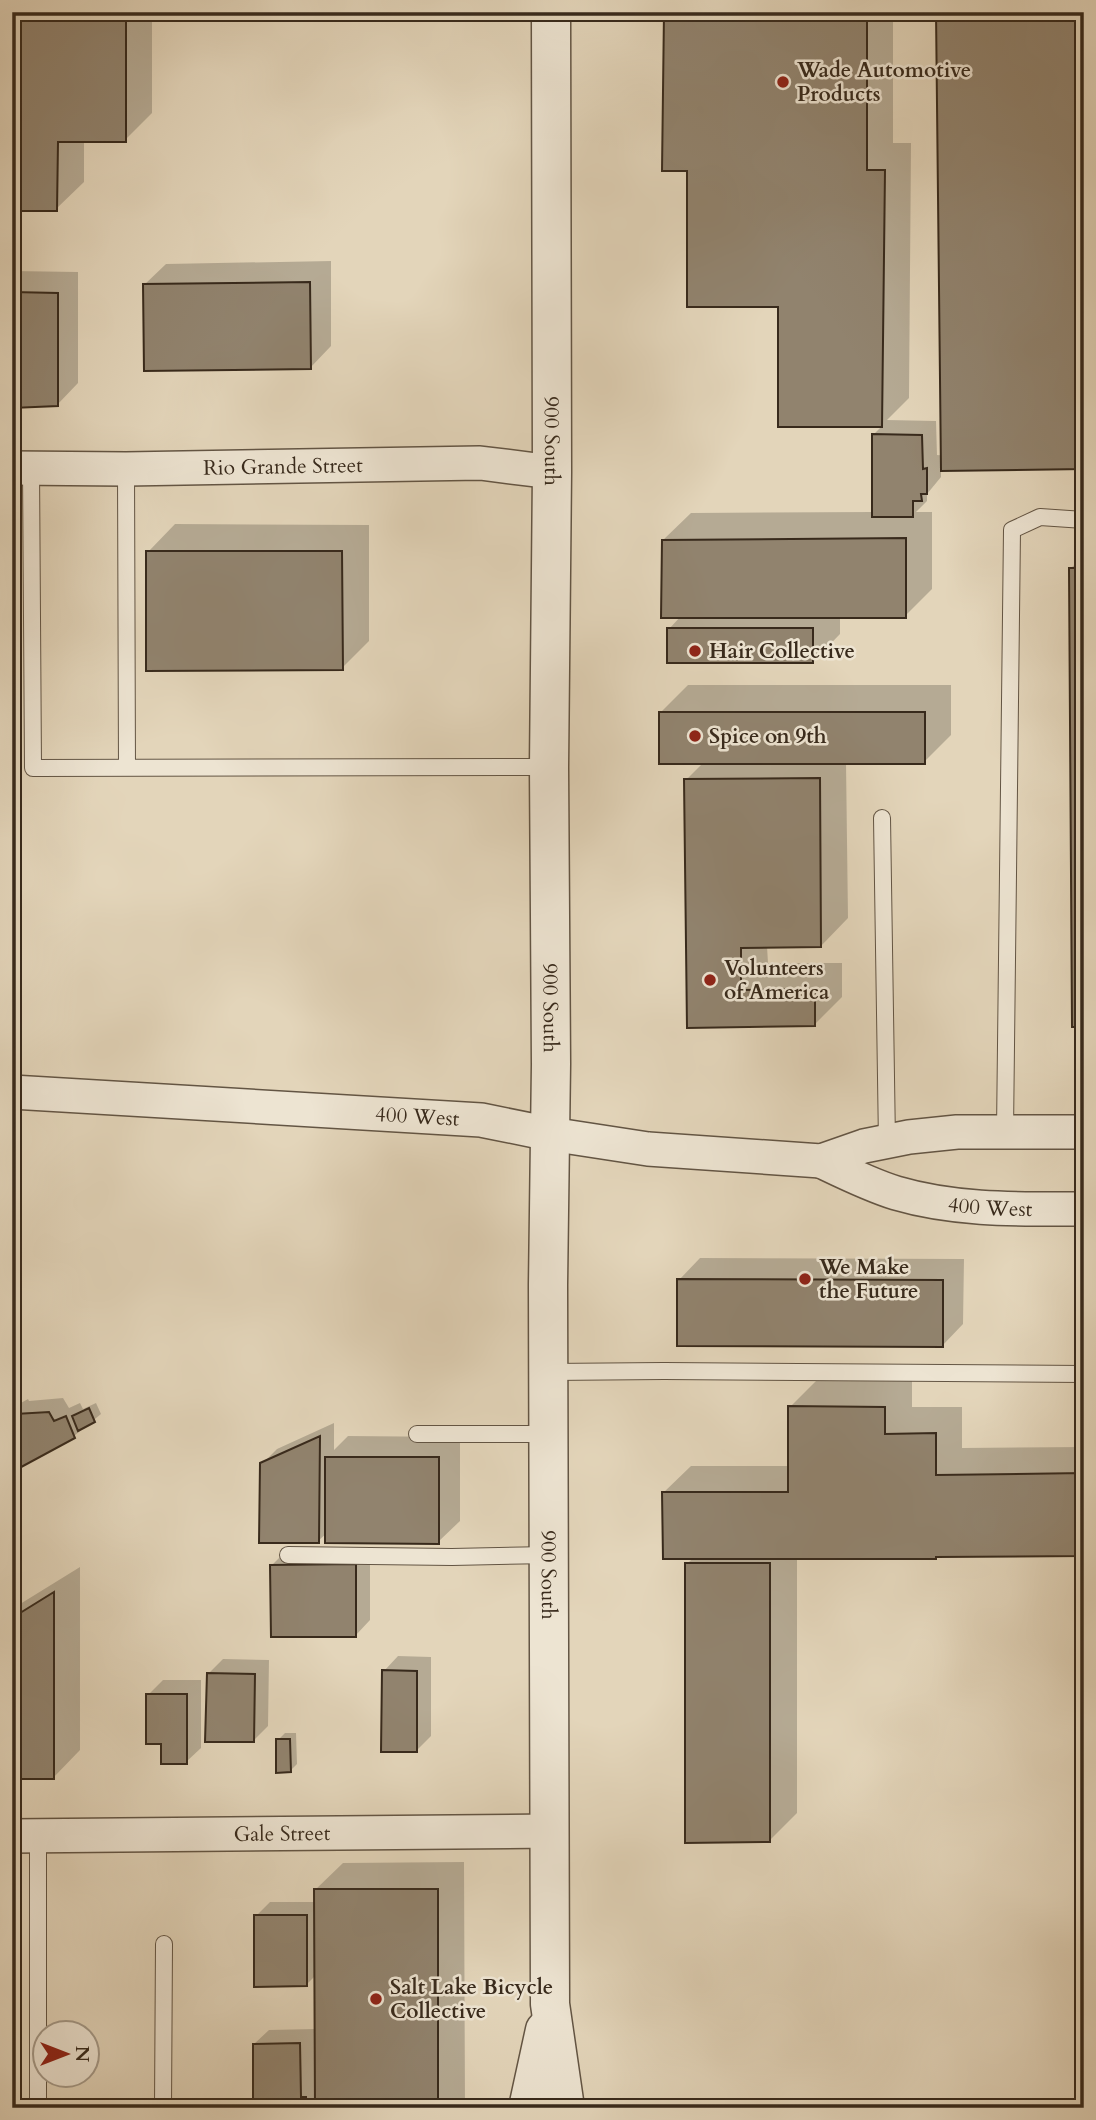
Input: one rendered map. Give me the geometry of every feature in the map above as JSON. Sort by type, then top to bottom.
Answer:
[{"type":"street","name":"900 South","points":[[551,12],[548,1372],[550,2004],[565,2108]]},
{"type":"street","name":"Rio Grande Street","points":[[22,468],[126,469],[480,463],[552,472]]},
{"type":"street","name":"400 West","points":[[12,1092],[481,1120],[648,1149],[821,1161],[858,1179],[897,1193],[937,1202],[978,1208],[1084,1209]]},
{"type":"street","name":"400 West","points":[[821,1161],[864,1146],[957,1132],[1084,1132]]},
{"type":"street","name":"Gale Street","points":[[25,1836],[551,1831]]},
{"type":"street","name":"900 South","points":[[528,2108],[550,2004]]},
{"type":"street","points":[[550,2004],[550,2108]]},
{"type":"lane","points":[[22,468],[33,768],[549,767]]},
{"type":"lane","points":[[126,469],[127,768]]},
{"type":"lane","points":[[1005,1131],[1012,530],[1040,517],[1084,520]]},
{"type":"lane","points":[[882,817],[887,1142]]},
{"type":"lane","points":[[548,1372],[664,1370],[1084,1374]]},
{"type":"lane","points":[[417,1434],[549,1434]]},
{"type":"lane","points":[[288,1555],[550,1555]]},
{"type":"lane","points":[[25,1836],[38,2108]]},
{"type":"lane","points":[[163,2108],[164,1944]]},
{"type":"building","points":[[18,12],[126,12],[126,142],[58,142],[57,211],[12,211],[12,16],[18,16]]},
{"type":"building","points":[[664,12],[867,12],[867,170],[885,170],[882,427],[778,427],[778,307],[687,307],[687,171],[662,171]]},
{"type":"building","points":[[936,12],[1084,12],[1084,469],[941,471]]},
{"type":"building","points":[[310,282],[311,369],[144,371],[143,284]]},
{"type":"building","points":[[12,292],[58,293],[58,406],[12,408]]},
{"type":"building","points":[[872,434],[922,435],[923,469],[927,468],[927,494],[921,494],[922,501],[913,501],[913,517],[872,517]]},
{"type":"building","points":[[906,538],[906,618],[661,618],[662,540]]},
{"type":"building","points":[[146,551],[342,551],[343,670],[146,671]]},
{"type":"building","points":[[1069,568],[1084,568],[1084,1027],[1072,1027]]},
{"type":"building","points":[[667,628],[813,628],[813,663],[667,663]]},
{"type":"building","points":[[659,712],[925,712],[925,764],[659,764]]},
{"type":"building","points":[[820,778],[821,947],[741,948],[741,990],[815,989],[815,1026],[687,1028],[684,779]]},
{"type":"building","points":[[677,1279],[943,1280],[943,1347],[677,1346]]},
{"type":"building","points":[[788,1406],[885,1407],[885,1434],[936,1433],[936,1475],[1084,1473],[1084,1556],[663,1559],[662,1492],[788,1492]]},
{"type":"building","points":[[89,1408],[95,1422],[78,1431],[72,1416]]},
{"type":"building","points":[[13,1412],[49,1412],[54,1421],[66,1416],[75,1438],[12,1472]]},
{"type":"building","points":[[320,1436],[319,1543],[259,1543],[260,1463]]},
{"type":"building","points":[[325,1457],[439,1457],[439,1544],[325,1543]]},
{"type":"building","points":[[685,1563],[770,1563],[770,1842],[685,1843]]},
{"type":"building","points":[[356,1564],[356,1637],[271,1637],[270,1565]]},
{"type":"building","points":[[54,1592],[54,1779],[12,1779],[12,1618]]},
{"type":"building","points":[[382,1670],[417,1671],[417,1752],[381,1752]]},
{"type":"building","points":[[207,1673],[255,1674],[254,1742],[205,1742]]},
{"type":"building","points":[[146,1694],[187,1694],[187,1764],[161,1764],[161,1744],[146,1744]]},
{"type":"building","points":[[276,1739],[290,1739],[291,1772],[276,1773]]},
{"type":"building","name":"Salt Lake Bicycle Collective","points":[[314,1889],[438,1889],[438,2108],[315,2108]]},
{"type":"building","points":[[254,1915],[307,1915],[307,1986],[254,1987]]},
{"type":"building","points":[[300,2043],[301,2097],[306,2097],[306,2108],[253,2108],[253,2044]]},
{"type":"place","name":"Wade Automotive Products","points":[[783,82]]},
{"type":"place","name":"Hair Collective","points":[[695,651]]},
{"type":"place","name":"Spice on 9th","points":[[695,736]]},
{"type":"place","name":"Volunteers of America","points":[[710,980]]},
{"type":"place","name":"We Make the Future","points":[[805,1279]]},
{"type":"place","name":"Salt Lake Bicycle Collective","points":[[376,1999]]}]
